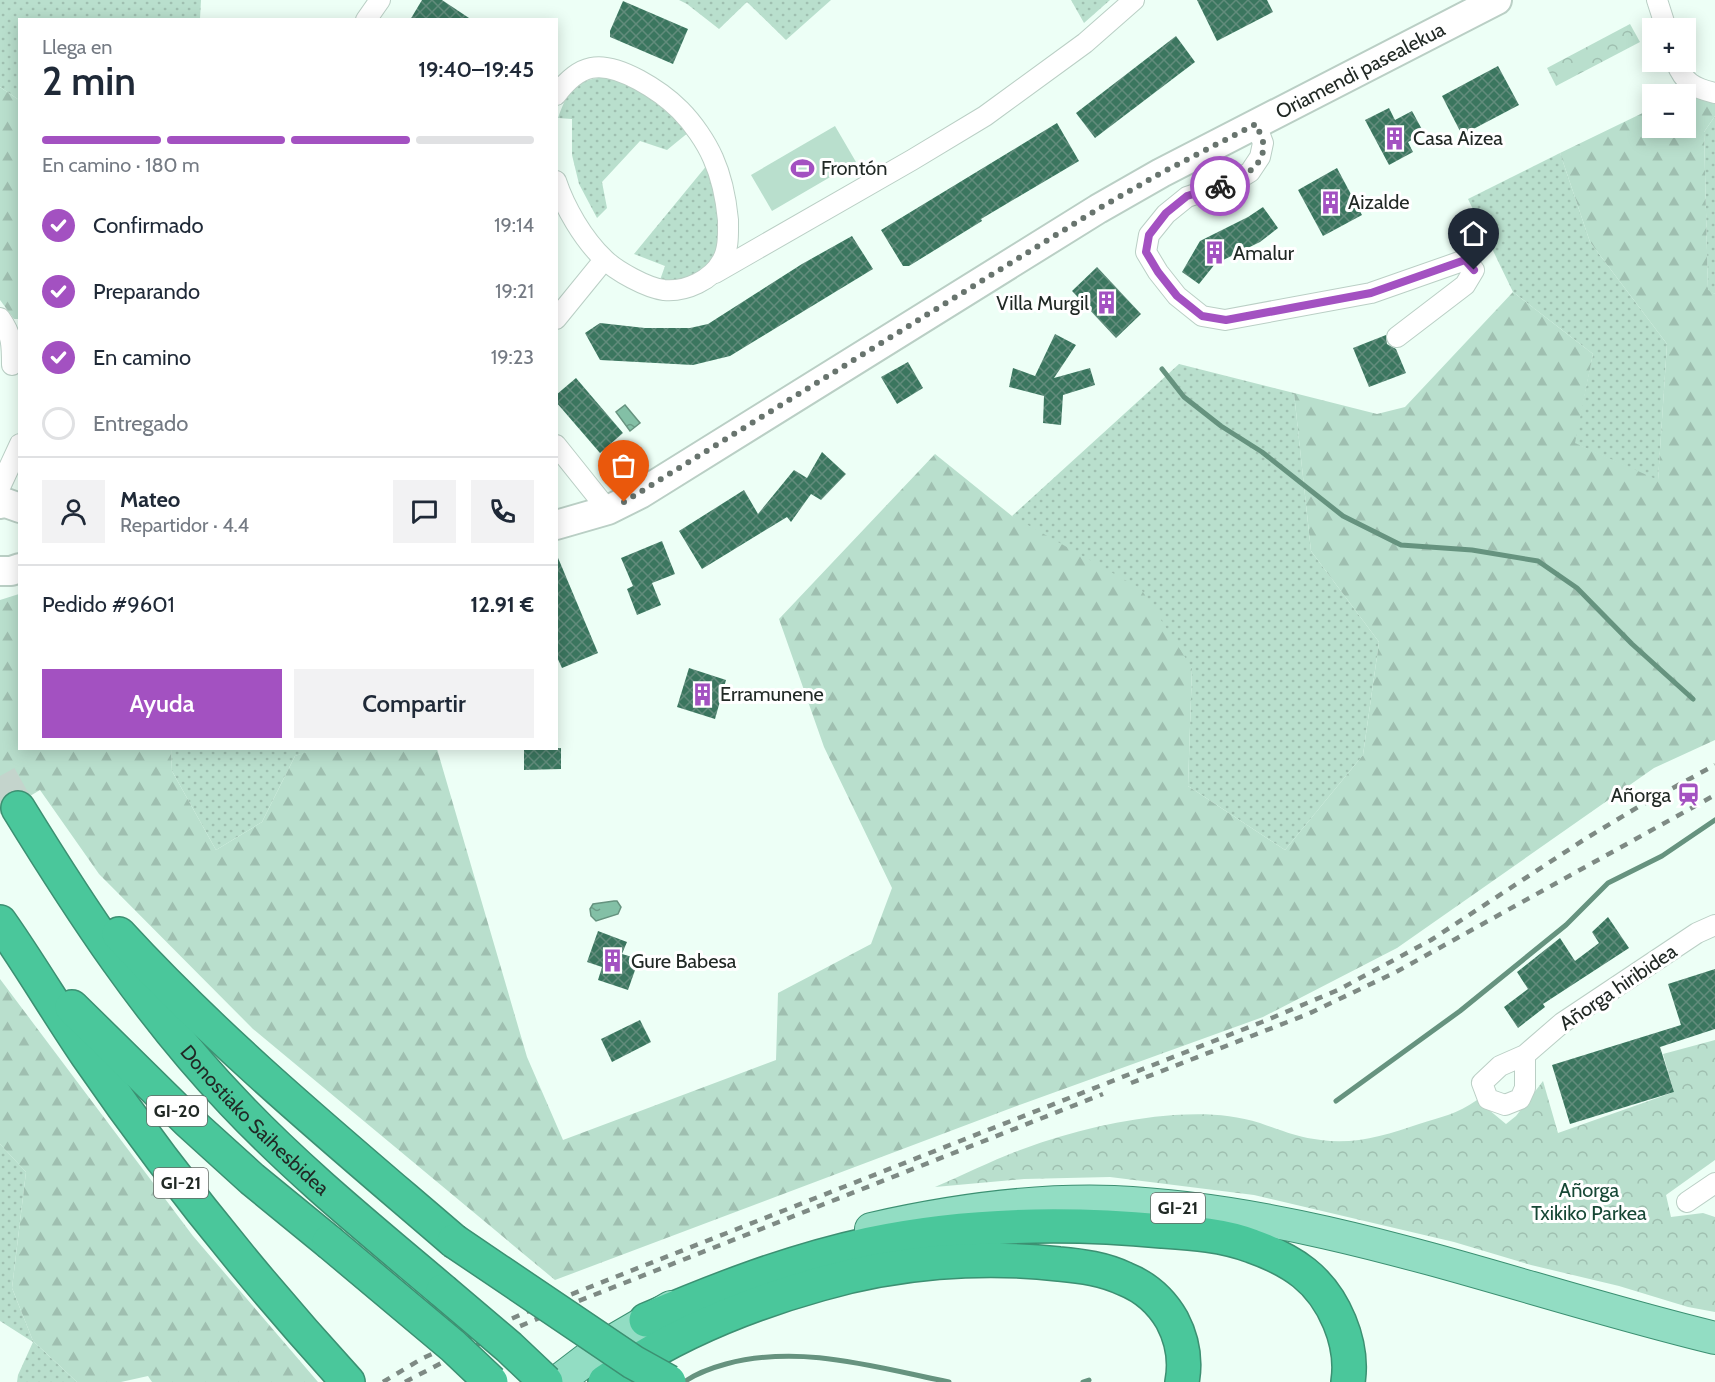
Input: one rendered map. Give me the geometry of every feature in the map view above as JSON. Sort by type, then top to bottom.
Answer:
[{"type":"highway","name":"Donostiako Saihesbidea","points":[[454,1241],[268,1080],[196,1014],[114,929],[18,808],[108,950],[145,999],[232,1102],[335,1199],[509,1347],[546,1382]]},
{"type":"highway","name":"GI-20","points":[[0,922],[34,970],[196,1128],[252,1179],[453,1346],[491,1382]]},
{"type":"highway","name":"GI-21","points":[[34,970],[87,1054],[147,1139],[286,1313],[348,1382]]},
{"type":"highway","points":[[646,1320],[780,1267],[825,1254],[890,1240],[974,1229],[1057,1226],[1210,1235],[1251,1245],[1293,1265],[1306,1274],[1327,1298],[1341,1326],[1348,1359],[1348,1382]]},
{"type":"highway","points":[[454,1241],[565,1332],[635,1382]]},
{"type":"highway","points":[[454,1241],[633,1362],[669,1382]]},
{"type":"highway","points":[[605,1382],[660,1348],[727,1316],[773,1298],[822,1283],[877,1271],[976,1260],[1029,1261],[1086,1267],[1115,1274],[1139,1286],[1161,1304],[1177,1329],[1184,1358],[1182,1382]]},
{"type":"main road","name":"GI-21","points":[[557,1382],[604,1346],[688,1297],[750,1269],[823,1243],[869,1230],[964,1210],[1063,1203],[1112,1202],[1213,1212],[1349,1238],[1428,1258],[1640,1320],[1715,1338]]},
{"type":"street","points":[[367,18],[380,0]]},
{"type":"street","points":[[558,187],[587,240],[604,260],[636,280],[664,290],[689,287],[985,116],[1085,43],[1134,0]]},
{"type":"street","name":"Oriamendi pasealekua","points":[[558,524],[608,510],[640,494],[1098,209],[1161,173],[1497,0]]},
{"type":"street","points":[[1657,0],[1663,18]]},
{"type":"street","points":[[558,92],[565,82],[580,72],[592,68],[617,70],[658,92],[680,110],[698,132],[713,157],[726,202],[727,245],[722,261],[708,277]]},
{"type":"street","points":[[1681,72],[1686,81],[1702,90],[1715,93]]},
{"type":"street","name":"Oriamendi pasealekua","points":[[1256,124],[1263,143],[1260,157],[1250,172],[1237,180],[1187,196],[1166,213],[1149,235],[1146,252],[1158,272],[1177,296],[1202,316],[1226,320],[1371,293],[1465,260],[1474,270],[1466,285],[1397,336]]},
{"type":"street","points":[[558,317],[604,260]]},
{"type":"street","points":[[0,318],[9,331],[12,345],[10,365]]},
{"type":"street","points":[[0,488],[18,448]]},
{"type":"street","points":[[558,448],[608,510]]},
{"type":"street","points":[[0,504],[18,507]]},
{"type":"street","name":"Añorga hiribidea","points":[[1526,1055],[1525,1088],[1520,1098],[1505,1105],[1488,1099],[1482,1083],[1500,1066],[1526,1055],[1562,1023],[1697,933],[1715,925]]},
{"type":"street","points":[[1688,1202],[1714,1184]]},
{"type":"green space","points":[[0,0],[201,0],[200,18],[18,18],[18,99],[0,87]]},
{"type":"green space","points":[[679,0],[831,0],[786,40],[747,2],[719,29]]},
{"type":"green space","points":[[1071,0],[1110,0],[1084,23]]},
{"type":"green space","points":[[1630,24],[1640,42],[1556,86],[1547,68]]},
{"type":"green space","points":[[610,77],[634,86],[667,107],[689,132],[667,150],[640,141],[602,182],[607,208],[597,218],[579,184],[572,155],[572,119],[558,118],[566,99],[575,87],[589,80]]},
{"type":"green space","points":[[0,87],[18,99],[18,319],[14,319],[0,300]]},
{"type":"green space","points":[[1696,95],[1715,100],[1715,116],[1704,132],[1708,290],[1715,294],[1715,740],[1654,768],[1397,948],[1263,1017],[1014,1107],[555,1280],[253,1029],[99,874],[40,790],[0,814],[0,600],[18,594],[18,750],[171,750],[172,771],[216,850],[262,822],[295,756],[312,750],[437,750],[527,1057],[563,1140],[776,1060],[778,993],[871,944],[892,888],[824,747],[779,619],[935,454],[1012,516],[1141,589],[1192,668],[1188,786],[1285,850],[1363,755],[1379,642],[1311,551],[1294,393],[1377,414],[1405,407],[1513,292],[1593,354],[1575,443],[1658,480],[1667,344],[1590,242],[1560,153],[1642,113],[1642,138],[1696,138]]},
{"type":"green space","points":[[1715,116],[1715,294],[1708,291],[1704,132]]},
{"type":"green space","name":"Frontón","points":[[835,126],[856,162],[772,211],[751,175]]},
{"type":"green space","points":[[1560,153],[1590,242],[1667,344],[1658,481],[1574,443],[1593,354],[1513,292],[1468,199]]},
{"type":"green space","points":[[708,164],[721,214],[720,242],[708,265],[699,273],[675,281],[660,280],[665,266],[634,254]]},
{"type":"green space","points":[[1179,364],[1294,393],[1311,551],[1379,642],[1363,755],[1285,850],[1188,786],[1192,668],[1012,516]]},
{"type":"green space","points":[[171,750],[315,750],[295,756],[262,822],[216,850],[172,771]]},
{"type":"green space","points":[[0,979],[193,1236],[318,1382],[152,1382],[148,1376],[121,1382],[77,1382],[33,1341],[12,1288],[26,1172],[0,1144]]},
{"type":"green space","name":"Añorga Txikiko Parkea","points":[[1715,1040],[1715,1160],[1666,1195],[1671,1217],[1703,1213],[1715,1217],[1715,1312],[1688,1307],[1619,1286],[1531,1265],[1454,1242],[1254,1195],[1110,1177],[1024,1179],[935,1187],[1041,1143],[1078,1131],[1136,1119],[1196,1114],[1228,1116],[1313,1139],[1346,1141],[1370,1138],[1407,1128],[1456,1112],[1477,1100],[1506,1124],[1516,1116],[1543,1081],[1558,1133],[1674,1092],[1663,1054]]},
{"type":"green space","points":[[0,1144],[26,1172],[12,1288],[33,1341],[77,1382],[17,1382],[33,1342],[0,1321]]},
{"type":"water","points":[[625,405],[640,423],[630,431],[616,412]]},
{"type":"water","points":[[617,901],[621,907],[618,914],[596,921],[591,916],[590,909],[593,904]]},
{"type":"building","points":[[422,0],[442,0],[469,18],[411,18]]},
{"type":"building","points":[[1197,0],[1267,0],[1273,12],[1217,41]]},
{"type":"building","points":[[623,1],[688,29],[673,64],[610,37],[610,31]]},
{"type":"building","points":[[1176,36],[1195,62],[1095,138],[1076,113]]},
{"type":"building","points":[[1498,66],[1519,105],[1462,135],[1442,96]]},
{"type":"building","name":"Casa Aizea","points":[[1389,108],[1395,120],[1412,111],[1424,133],[1408,142],[1413,152],[1389,165],[1365,120]]},
{"type":"building","points":[[1057,123],[1079,161],[981,219],[982,221],[909,266],[903,266],[881,230]]},
{"type":"building","name":"Aizalde","points":[[1337,168],[1362,215],[1323,236],[1298,190]]},
{"type":"building","name":"Amalur","points":[[1263,207],[1278,228],[1260,242],[1215,264],[1199,284],[1182,272],[1200,241]]},
{"type":"building","points":[[852,236],[873,269],[730,356],[693,365],[600,360],[585,333],[600,323],[645,328],[690,328],[708,324],[802,264]]},
{"type":"building","name":"Villa Murgil","points":[[1097,267],[1141,314],[1116,338],[1072,291]]},
{"type":"building","points":[[1055,334],[1076,345],[1054,378],[1090,368],[1095,385],[1063,395],[1061,425],[1043,423],[1044,396],[1009,387],[1013,368],[1035,376]]},
{"type":"building","points":[[1386,335],[1387,344],[1396,349],[1406,373],[1369,387],[1353,348]]},
{"type":"building","points":[[908,362],[923,388],[897,404],[881,377]]},
{"type":"building","points":[[576,378],[623,433],[600,453],[558,404],[558,393]]},
{"type":"building","points":[[822,452],[846,474],[821,500],[811,494],[791,522],[787,517],[702,569],[679,531],[744,490],[758,514],[794,470],[807,478]]},
{"type":"building","points":[[662,541],[675,574],[652,583],[661,605],[637,615],[627,589],[633,586],[621,558]]},
{"type":"building","points":[[558,558],[598,653],[562,668],[558,659]]},
{"type":"building","name":"Erramunene","points":[[689,668],[726,680],[715,719],[677,707]]},
{"type":"building","points":[[561,748],[561,769],[524,770],[524,750],[558,750]]},
{"type":"building","points":[[1608,917],[1629,948],[1543,1004],[1545,1007],[1518,1028],[1504,1007],[1528,989],[1517,972],[1560,938],[1575,961],[1599,943],[1592,932]]},
{"type":"building","name":"Gure Babesa","points":[[598,931],[627,942],[622,954],[639,959],[628,990],[598,980],[602,967],[587,962]]},
{"type":"building","points":[[1715,969],[1715,1029],[1660,1047],[1674,1092],[1570,1124],[1552,1065],[1681,1025],[1668,984]]},
{"type":"building","points":[[640,1020],[651,1042],[612,1062],[601,1039]]},
{"type":"waterway","points":[[1162,369],[1184,397],[1221,426],[1262,452],[1343,516],[1401,545],[1472,550],[1538,561],[1577,588],[1632,644],[1693,699]]},
{"type":"waterway","points":[[1336,1101],[1460,1011],[1566,925],[1608,883],[1662,856],[1715,820]]},
{"type":"waterway","points":[[684,1382],[704,1371],[726,1364],[754,1358],[782,1356],[865,1364],[949,1382]]},
{"type":"waterway","points":[[1083,1382],[1089,1380]]},
{"type":"tunnel","points":[[0,776],[18,808]]},
{"type":"railway","points":[[383,1382],[423,1358],[529,1311],[1338,990],[1431,940],[1585,839],[1715,765]]},
{"type":"railway","points":[[1131,1083],[1308,1014],[1396,972],[1715,795]]},
{"type":"railway","points":[[405,1382],[472,1347],[576,1302],[1103,1094]]},
{"type":"way so far","points":[[624,502],[1098,209],[1161,173],[1256,124],[1263,143],[1260,157],[1250,172],[1220,186]]},
{"type":"place","name":"Casa Aizea","points":[[1395,138]]},
{"type":"place","name":"Frontón","points":[[803,168]]},
{"type":"place","name":"Aizalde","points":[[1330,202]]},
{"type":"place","name":"Amalur","points":[[1215,253]]},
{"type":"place","name":"Villa Murgil","points":[[1107,303]]},
{"type":"place","name":"Erramunene","points":[[702,694]]},
{"type":"place","name":"Añorga","points":[[1689,795]]},
{"type":"place","name":"Gure Babesa","points":[[613,961]]},
{"type":"route","points":[[1220,186],[1187,196],[1166,213],[1149,235],[1146,252],[1177,296],[1202,316],[1226,320],[1371,293],[1465,260],[1474,270]]}]
